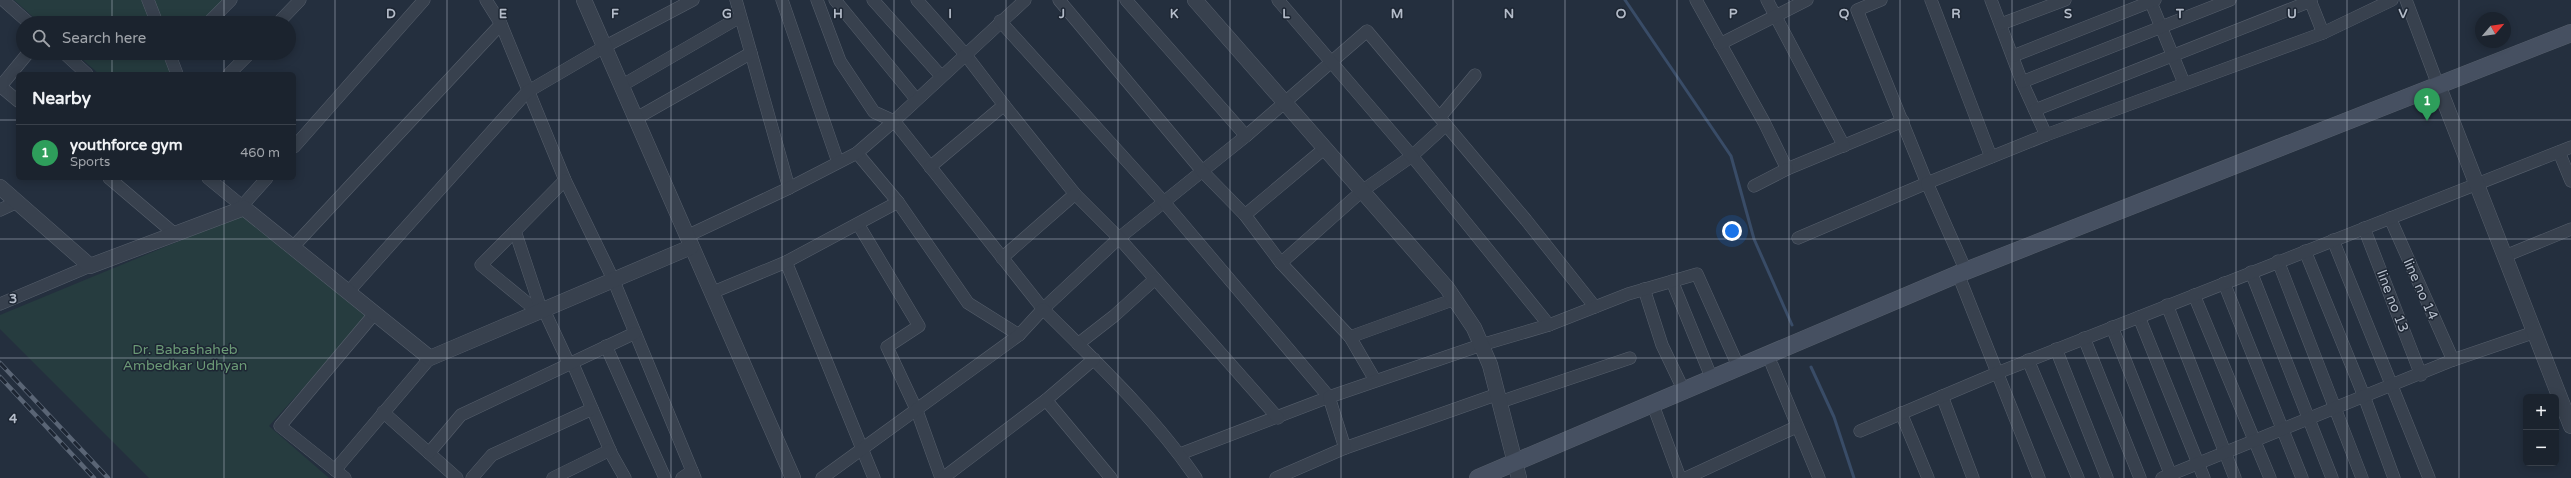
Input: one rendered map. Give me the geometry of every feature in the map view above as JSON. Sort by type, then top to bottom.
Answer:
[{"type":"main road","points":[[2440,89],[2571,33]]},
{"type":"main road","points":[[1654,409],[1684,391],[1739,368],[1804,344],[1962,276],[2440,89],[2571,42]]},
{"type":"main road","points":[[1502,478],[1654,409],[1772,365],[1804,344]]},
{"type":"main road","points":[[1478,478],[1518,471]]},
{"type":"street","points":[[3,0],[21,16]]},
{"type":"street","points":[[148,0],[154,16]]},
{"type":"street","points":[[215,16],[230,0]]},
{"type":"street","points":[[285,16],[300,0]]},
{"type":"street","points":[[296,145],[424,0]]},
{"type":"street","points":[[486,0],[500,24],[527,92],[565,180],[613,279],[690,476]]},
{"type":"street","points":[[584,0],[793,478]]},
{"type":"street","points":[[349,291],[527,92],[604,47],[671,5],[693,0]]},
{"type":"street","points":[[736,0],[789,188]]},
{"type":"street","points":[[782,0],[838,162]]},
{"type":"street","points":[[817,0],[840,61],[874,112],[894,121],[1044,309],[1094,359],[1180,454],[1196,478]]},
{"type":"street","points":[[834,0],[916,100]]},
{"type":"street","points":[[872,0],[941,76]]},
{"type":"street","points":[[917,0],[965,54],[1075,194],[1119,238],[1278,418]]},
{"type":"street","points":[[375,313],[280,426],[340,474],[383,412],[430,358],[613,279],[857,153],[894,121],[1000,21],[1025,0]]},
{"type":"street","points":[[1059,0],[1203,172],[1245,215],[1280,263],[1350,337],[1375,380]]},
{"type":"street","points":[[1126,0],[1246,136]]},
{"type":"street","points":[[1196,0],[1455,299],[1481,345],[1490,365],[1518,471]]},
{"type":"street","points":[[1278,0],[1412,156],[1549,325]]},
{"type":"street","points":[[1696,0],[1764,122],[1787,169]]},
{"type":"street","points":[[1767,0],[1844,146]]},
{"type":"street","points":[[1720,44],[1806,0]]},
{"type":"street","points":[[1881,0],[1854,5],[1903,121],[1997,373],[2039,478]]},
{"type":"street","points":[[1931,0],[1991,157]]},
{"type":"street","points":[[1991,0],[2022,82],[2046,135]]},
{"type":"street","points":[[2001,24],[2065,0]]},
{"type":"street","points":[[2022,82],[2160,29],[2230,0]]},
{"type":"street","points":[[2035,110],[2172,58],[2310,0],[2323,33]]},
{"type":"street","points":[[1798,238],[1927,183],[2046,135],[2323,33],[2392,0]]},
{"type":"street","points":[[2406,0],[2571,426]]},
{"type":"street","points":[[2013,56],[2152,1],[2160,29],[2184,83]]},
{"type":"street","points":[[621,86],[740,17]]},
{"type":"street","points":[[1000,21],[1163,201],[1328,397],[1345,448]]},
{"type":"street","points":[[293,247],[500,24]]},
{"type":"street","points":[[822,478],[917,411],[1019,335],[1044,309],[1119,238],[1163,201],[1203,172],[1367,31],[1443,121],[1595,307]]},
{"type":"street","points":[[635,119],[750,53]]},
{"type":"street","points":[[16,100],[0,86],[22,60]]},
{"type":"street","points":[[72,60],[85,72]]},
{"type":"street","points":[[174,60],[177,72]]},
{"type":"street","points":[[232,72],[243,60]]},
{"type":"street","points":[[1280,263],[1362,191],[1412,156],[1443,121],[1475,75]]},
{"type":"street","points":[[930,167],[1004,105]]},
{"type":"street","points":[[1754,186],[1787,169],[1903,121]]},
{"type":"street","points":[[1860,431],[2028,360],[2571,147]]},
{"type":"street","points":[[1245,215],[1325,148]]},
{"type":"street","points":[[2559,152],[2571,181]]},
{"type":"street","points":[[857,153],[898,202],[968,303],[1019,335]]},
{"type":"street","points":[[111,180],[176,235]]},
{"type":"street","points":[[210,180],[430,358]]},
{"type":"street","points":[[0,304],[90,266],[176,235],[243,207],[265,180]]},
{"type":"street","points":[[540,310],[481,265],[565,180]]},
{"type":"street","points":[[0,187],[90,266]]},
{"type":"street","points":[[1002,258],[1075,194]]},
{"type":"street","points":[[0,210],[17,202]]},
{"type":"street","points":[[711,293],[786,262],[898,202]]},
{"type":"street","name":"line no 14","points":[[2390,218],[2453,360]]},
{"type":"street","points":[[858,224],[919,326],[887,347],[917,411],[942,478],[1046,400],[1094,359]]},
{"type":"street","name":"line no 13","points":[[2364,228],[2421,375]]},
{"type":"street","points":[[2505,256],[2571,229]]},
{"type":"street","points":[[515,231],[540,310],[571,363],[610,450],[625,478]]},
{"type":"street","points":[[2334,240],[2429,478]]},
{"type":"street","points":[[2305,251],[2364,396],[2394,478]]},
{"type":"street","points":[[2278,261],[2336,407],[2362,478]]},
{"type":"street","points":[[786,262],[874,478]]},
{"type":"street","points":[[2251,272],[2310,418],[2332,478]]},
{"type":"street","points":[[1180,454],[1375,380],[1481,345],[1549,325],[1644,289],[1697,274],[1739,368]]},
{"type":"street","points":[[1078,344],[1114,316],[1155,279]]},
{"type":"street","points":[[1672,281],[1712,379]]},
{"type":"street","points":[[2224,283],[2302,478]]},
{"type":"street","points":[[1644,289],[1662,346],[1684,391]]},
{"type":"street","points":[[2194,295],[2270,478]]},
{"type":"street","points":[[1350,337],[1455,299]]},
{"type":"street","points":[[2167,305],[2235,478]]},
{"type":"street","points":[[2139,317],[2204,478]]},
{"type":"street","points":[[2112,327],[2168,477],[2283,428],[2421,375],[2453,360],[2534,332]]},
{"type":"street","points":[[429,453],[461,415],[635,333]]},
{"type":"street","points":[[2084,338],[2140,478]]},
{"type":"street","points":[[606,346],[665,478]]},
{"type":"street","points":[[2056,349],[2107,478]]},
{"type":"street","points":[[1276,478],[1345,448],[1499,398],[1630,358]]},
{"type":"street","points":[[2028,360],[2078,478]]},
{"type":"street","points":[[1772,365],[1818,478]]},
{"type":"street","points":[[1942,396],[1973,478]]},
{"type":"street","points":[[1046,400],[1110,478]]},
{"type":"street","points":[[472,478],[492,455],[592,409]]},
{"type":"street","points":[[1654,409],[1680,478]]},
{"type":"street","points":[[383,412],[457,478]]},
{"type":"street","points":[[1901,413],[1928,478]]},
{"type":"street","points":[[1686,478],[1796,427]]},
{"type":"street","points":[[554,478],[610,450]]},
{"type":"green space","points":[[14,0],[148,0],[156,16],[32,16]]},
{"type":"green space","points":[[154,0],[223,0],[208,16],[160,16]]},
{"type":"green space","points":[[83,60],[175,60],[181,72],[97,72]]},
{"type":"green space","name":"Dr. Babashaheb Ambedkar Udhyan","points":[[247,213],[370,314],[269,426],[329,478],[149,478],[0,329],[0,315]]},
{"type":"waterway","points":[[1625,0],[1731,156],[1754,239],[1792,325]]},
{"type":"waterway","points":[[1811,367],[1834,417],[1854,478]]},
{"type":"railway","points":[[0,363],[108,478]]},
{"type":"railway","points":[[0,377],[94,478]]},
{"type":"place","name":"youthforce gym","points":[[2427,121]]}]
